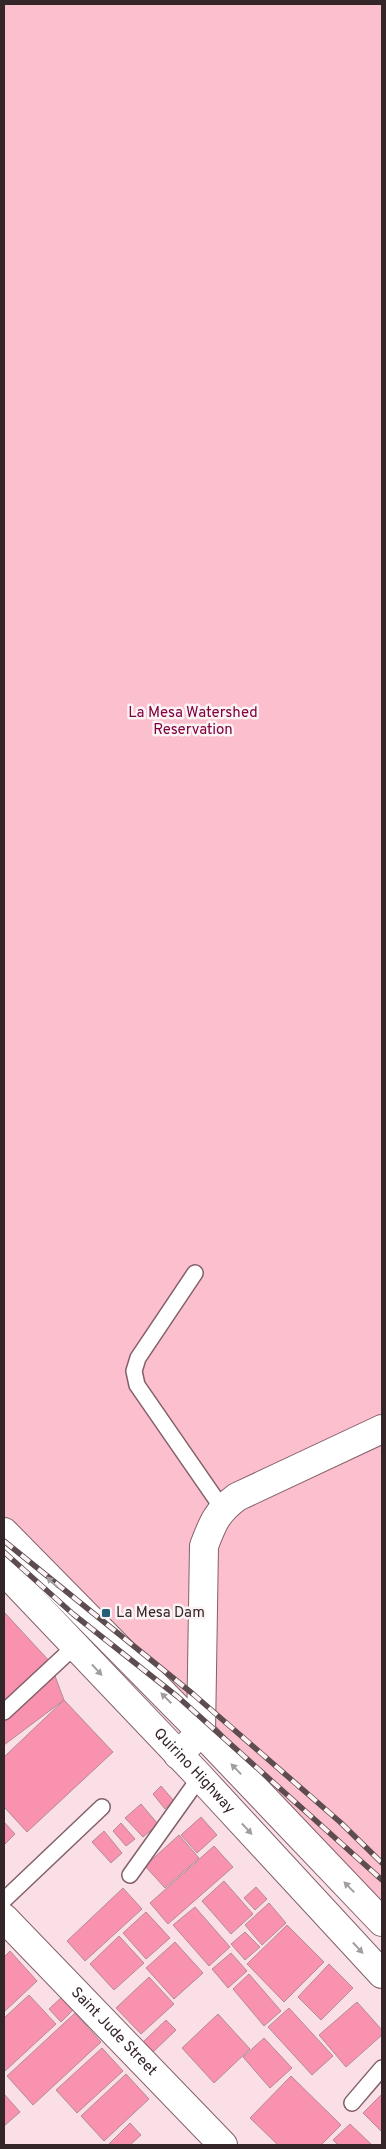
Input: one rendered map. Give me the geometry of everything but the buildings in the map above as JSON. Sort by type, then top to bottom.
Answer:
[{"type":"main road","points":[[178,1755],[201,1732],[204,1546],[222,1508],[237,1497],[382,1430]]},
{"type":"main road","name":"Quirino Highway","points":[[4,1532],[201,1732],[382,1922]]},
{"type":"main road","name":"Quirino Highway","points":[[4,1571],[200,1777],[382,1974]]},
{"type":"main road","name":"Saint Jude Street","points":[[4,1918],[223,2145]]},
{"type":"lane","points":[[195,1273],[138,1358],[134,1371],[137,1385],[222,1508]]},
{"type":"lane","points":[[4,1712],[75,1646]]},
{"type":"lane","points":[[130,1875],[200,1777]]},
{"type":"lane","points":[[4,1900],[102,1808]]},
{"type":"lane","points":[[352,2104],[382,2068]]},
{"type":"green space","name":"La Mesa Watershed Reservation","points":[[4,4],[382,4],[382,1901],[200,1710],[4,1532]]},
{"type":"railway","points":[[4,1541],[193,1694],[340,1822],[382,1863]]},
{"type":"railway","points":[[4,1552],[73,1614],[178,1697],[382,1880]]},
{"type":"place","name":"La Mesa Dam","points":[[106,1613]]}]
